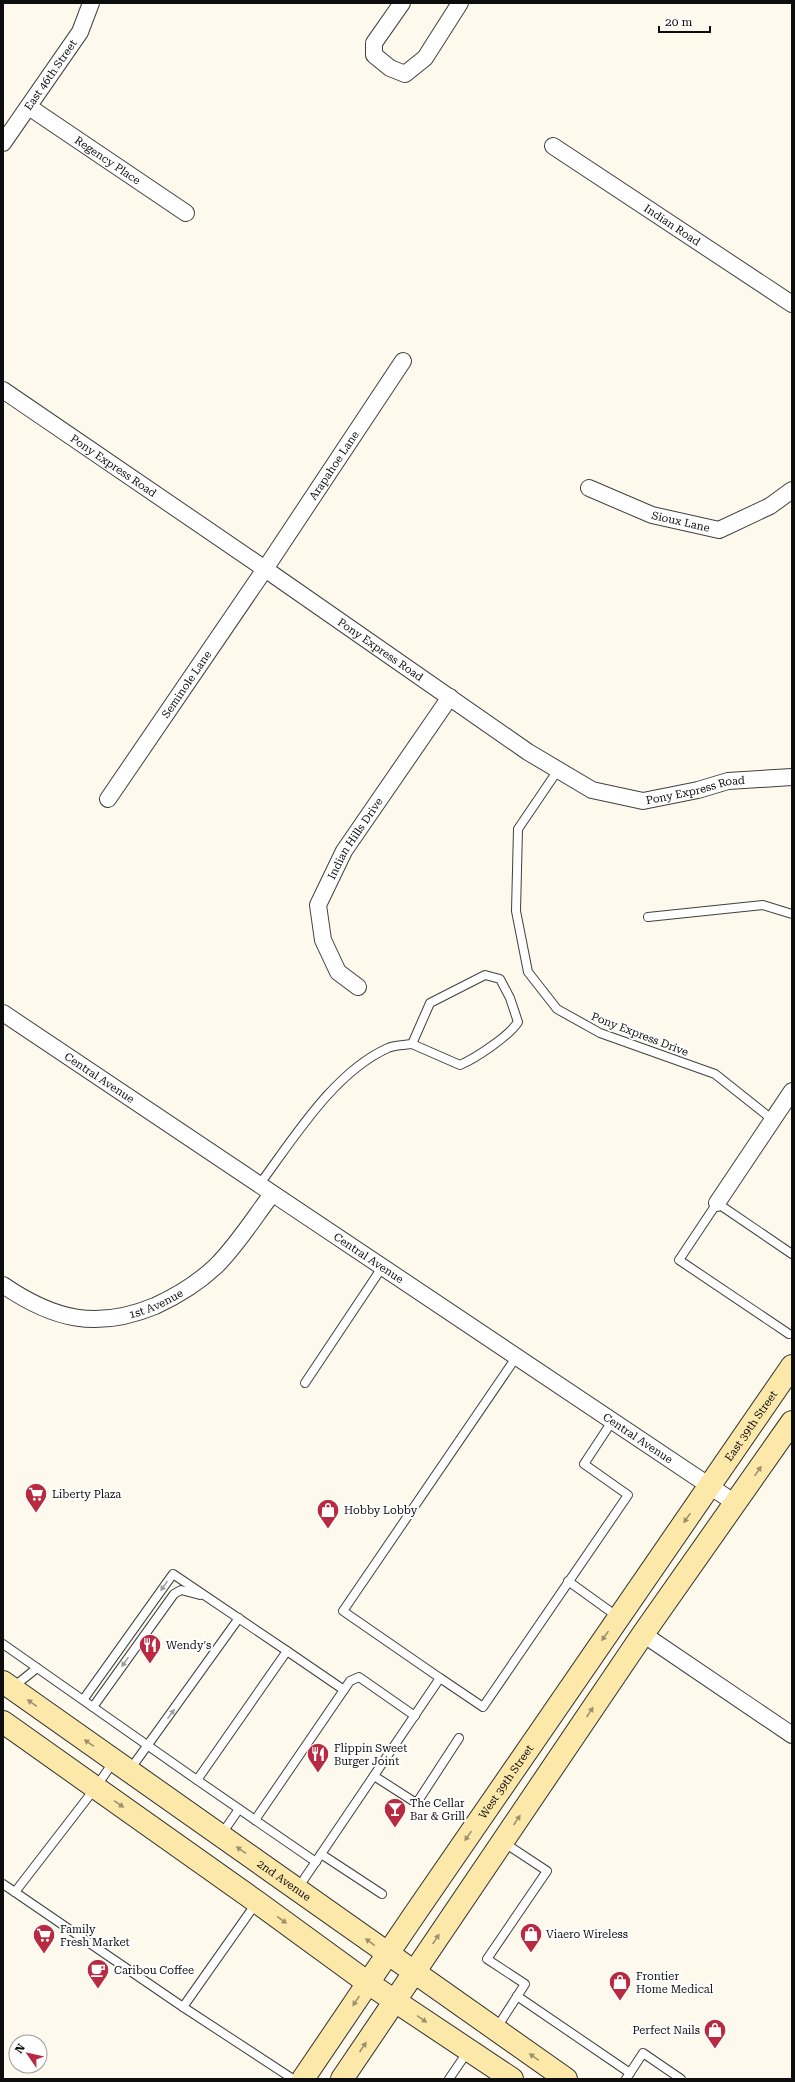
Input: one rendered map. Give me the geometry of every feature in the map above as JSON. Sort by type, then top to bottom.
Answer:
[{"type":"main road","name":"East 39th Street","points":[[709,1486],[792,1366]]},
{"type":"main road","points":[[342,2079],[643,1634],[792,1422]]},
{"type":"main road","name":"West 39th Street","points":[[303,2079],[387,1954],[709,1486]]},
{"type":"main road","name":"2nd Avenue","points":[[7,1685],[566,2079]]},
{"type":"main road","points":[[3,1722],[257,1902],[368,1983],[512,2079]]},
{"type":"street","name":"East 46th Street","points":[[3,142],[29,108],[80,32],[91,3]]},
{"type":"street","points":[[402,3],[374,43],[374,54],[390,68],[405,74],[424,58],[460,3]]},
{"type":"street","name":"Regency Place","points":[[29,108],[186,213]]},
{"type":"street","name":"Indian Road","points":[[553,146],[792,304]]},
{"type":"street","name":"Arapahoe Lane","points":[[265,569],[403,361]]},
{"type":"street","name":"Pony Express Road","points":[[3,390],[265,569],[528,752],[592,790],[643,801],[698,790],[728,781],[792,777]]},
{"type":"street","name":"Sioux Lane","points":[[589,488],[652,515],[718,530],[770,506],[792,490]]},
{"type":"street","name":"Seminole Lane","points":[[108,799],[265,569]]},
{"type":"street","name":"Indian Hills Drive","points":[[358,987],[338,972],[323,940],[318,904],[344,851],[450,697]]},
{"type":"street","name":"Central Avenue","points":[[3,1013],[735,1503]]},
{"type":"street","points":[[718,1203],[792,1091]]},
{"type":"street","name":"1st Avenue","points":[[3,1285],[36,1306],[51,1312],[90,1319],[127,1317],[172,1298],[206,1275],[227,1254],[272,1194]]},
{"type":"street","points":[[643,1634],[792,1735]]},
{"type":"lane","name":"Pony Express Drive","points":[[558,770],[518,829],[516,911],[528,972],[557,1009],[600,1033],[715,1074],[773,1120]]},
{"type":"lane","points":[[648,917],[763,905],[792,914]]},
{"type":"lane","points":[[259,1185],[322,1103],[348,1073],[389,1047],[412,1044],[460,1065],[476,1058],[491,1045],[513,1030],[518,1022],[510,998],[500,979],[484,975],[430,1003],[412,1044]]},
{"type":"lane","points":[[789,1334],[679,1260],[718,1203],[792,1254]]},
{"type":"lane","points":[[305,1382],[383,1266]]},
{"type":"lane","points":[[517,1356],[343,1611],[482,1707],[628,1495],[584,1464],[613,1420]]},
{"type":"lane","points":[[83,1700],[173,1574],[240,1618],[344,1690]]},
{"type":"lane","points":[[568,1582],[618,1617]]},
{"type":"lane","points":[[93,1707],[177,1591],[186,1591],[210,1598]]},
{"type":"lane","points":[[15,1892],[96,1787],[148,1745],[240,1618]]},
{"type":"lane","points":[[3,1644],[316,1862]]},
{"type":"lane","points":[[197,1780],[286,1651]]},
{"type":"lane","points":[[7,1685],[37,1668]]},
{"type":"lane","points":[[255,1820],[350,1681],[359,1677],[415,1716]]},
{"type":"lane","points":[[297,1890],[440,1678]]},
{"type":"lane","points":[[374,1776],[413,1801],[418,1801],[460,1738]]},
{"type":"lane","points":[[221,1836],[239,1809]]},
{"type":"lane","points":[[495,2030],[525,1984],[487,1959],[547,1871],[503,1841]]},
{"type":"lane","points":[[321,1854],[382,1894]]},
{"type":"lane","points":[[3,1884],[183,2008],[293,2079]]},
{"type":"lane","points":[[183,2008],[257,1902]]},
{"type":"lane","points":[[517,1996],[628,2076],[643,2053],[681,2079]]},
{"type":"lane","points":[[452,2078],[469,2050]]},
{"type":"place","name":"Liberty Plaza","points":[[36,1514]]},
{"type":"place","name":"Hobby Lobby","points":[[328,1530]]},
{"type":"place","name":"Wendy's","points":[[150,1664]]},
{"type":"place","name":"Flippin Sweet Burger Joint","points":[[318,1774]]},
{"type":"place","name":"The Cellar Bar & Grill","points":[[395,1828]]},
{"type":"place","name":"Family Fresh Market","points":[[44,1954]]},
{"type":"place","name":"Viaero Wireless","points":[[531,1954]]},
{"type":"place","name":"Caribou Coffee","points":[[98,1990]]},
{"type":"place","name":"Frontier Home Medical","points":[[620,2002]]},
{"type":"place","name":"Perfect Nails","points":[[715,2050]]}]
